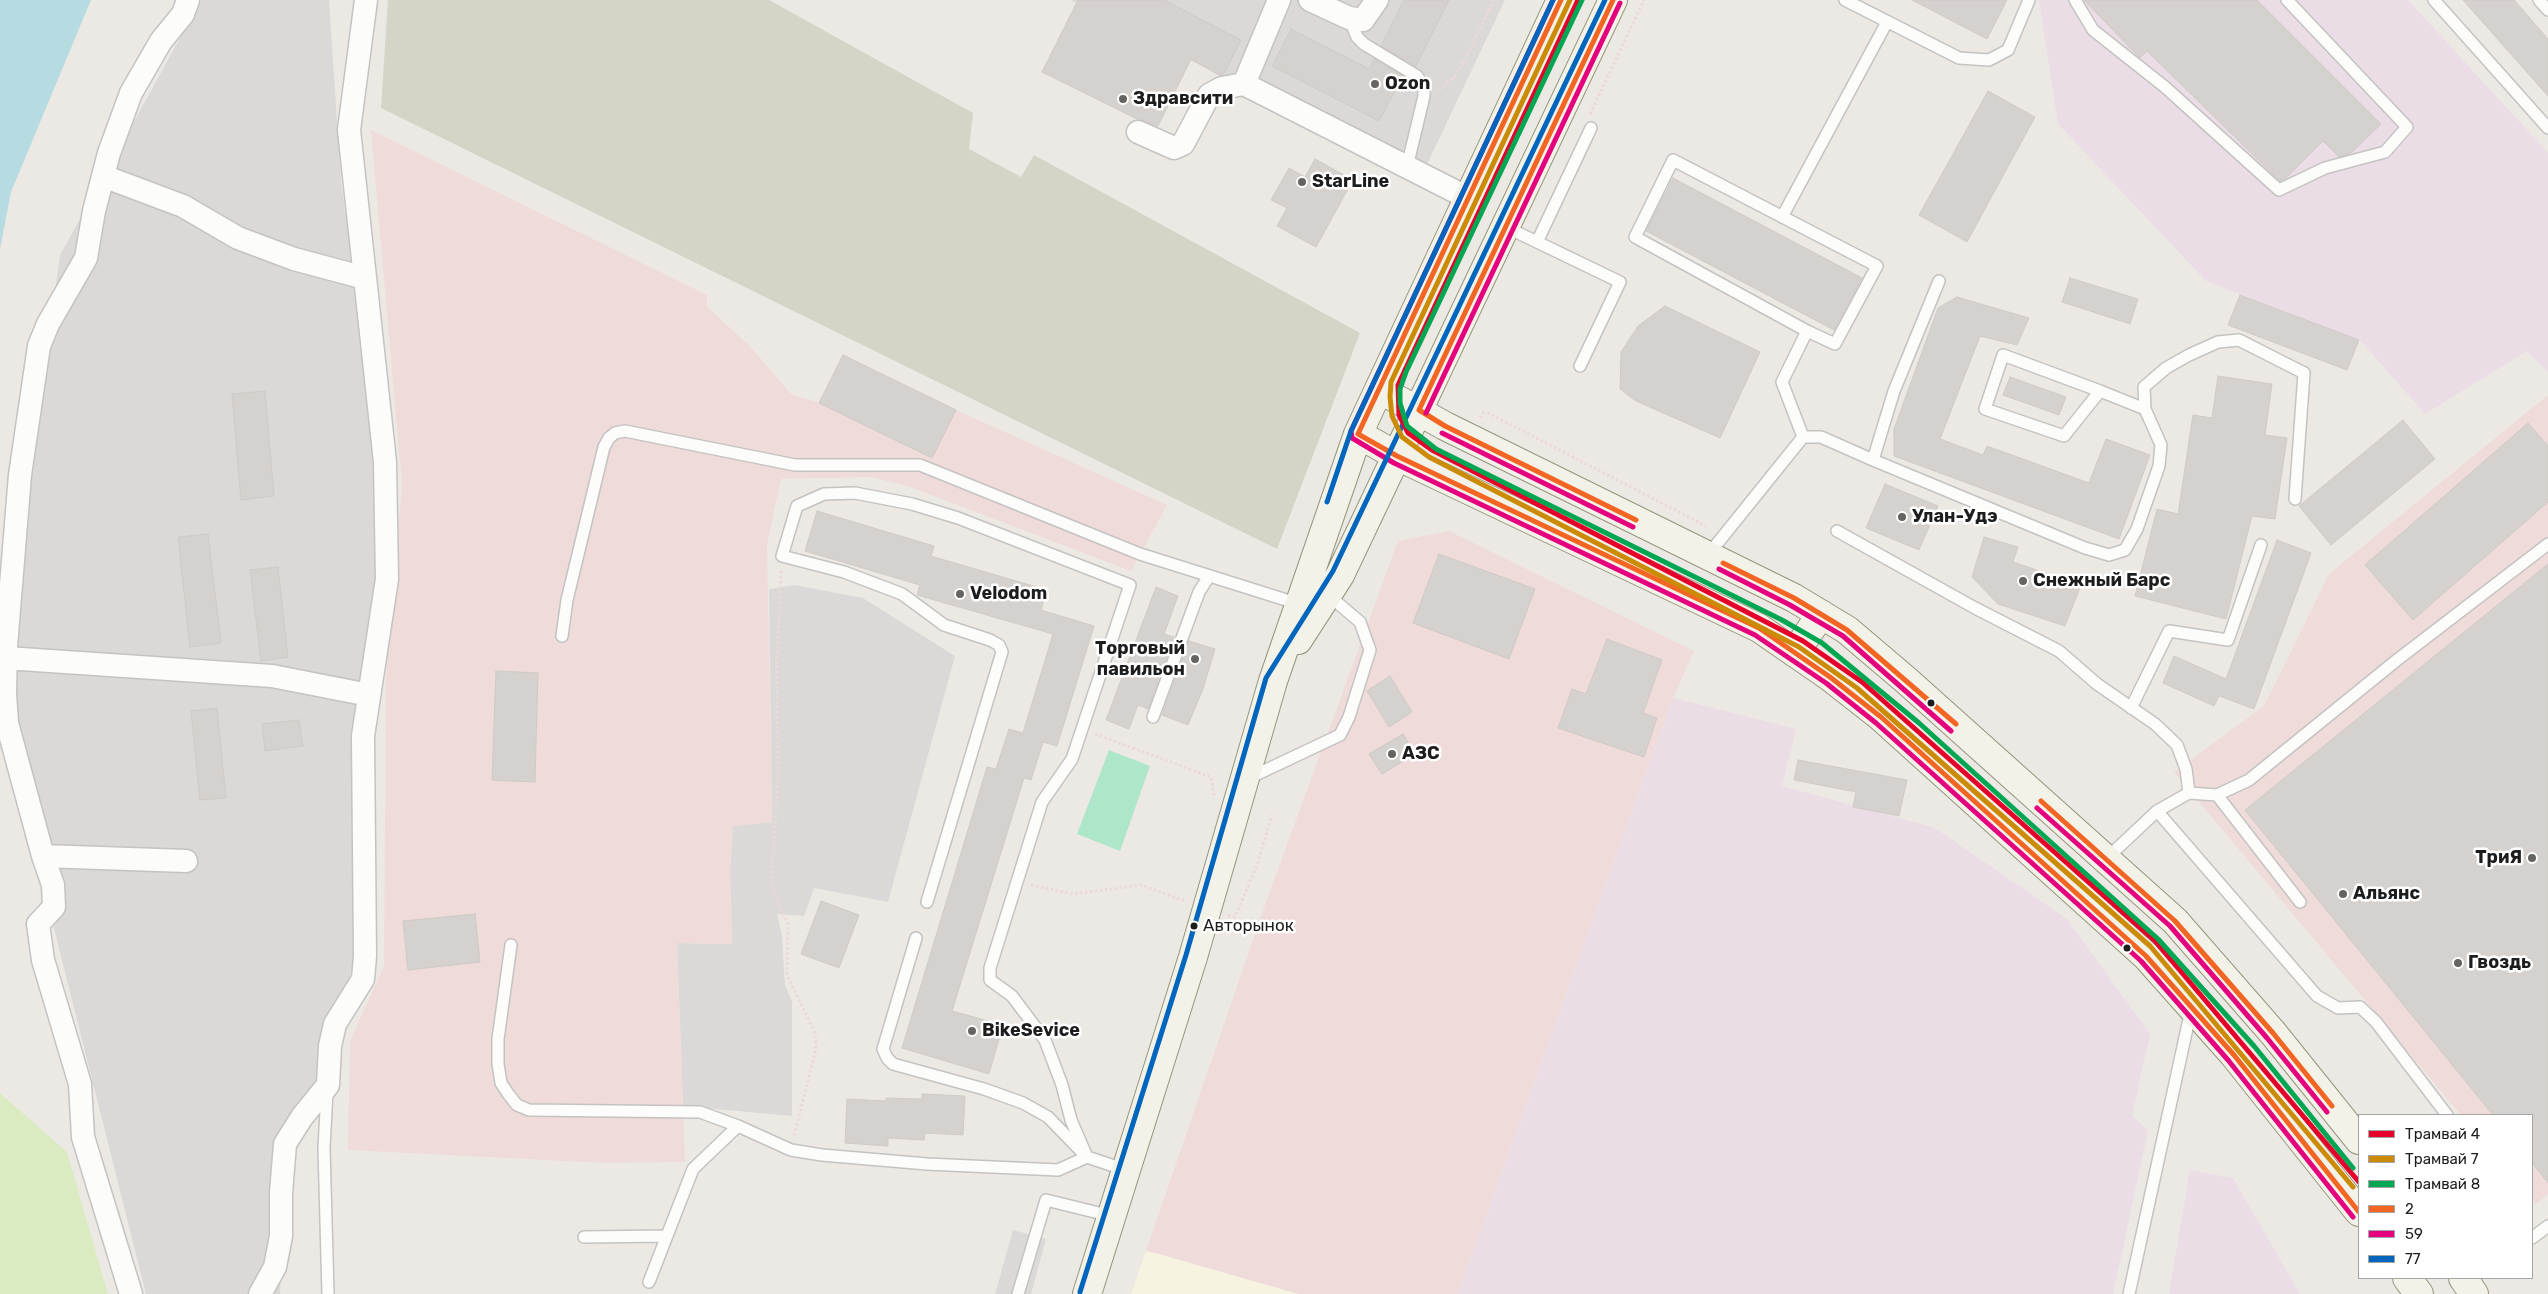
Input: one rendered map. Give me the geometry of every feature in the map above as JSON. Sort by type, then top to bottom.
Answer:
[{"type":"main road","points":[[1087,1294],[1193,957],[1273,681],[1369,411],[1561,0]]},
{"type":"main road","points":[[1273,681],[1340,575],[1613,0]]},
{"type":"main road","points":[[1369,411],[1419,410],[1470,438],[1716,546],[1847,630],[1907,681],[2176,921],[2273,1032],[2358,1139]]},
{"type":"main road","points":[[1369,411],[1397,456],[1759,628],[1830,677],[1889,724],[2146,956],[2192,1006],[2358,1211]]},
{"type":"main road","points":[[1795,653],[1821,614]]},
{"type":"main road","points":[[2408,1279],[2418,1294]]},
{"type":"street","points":[[131,1294],[83,1137],[80,1084],[43,960],[38,924],[54,906],[53,885],[43,856],[7,723],[6,658],[20,475],[39,346],[48,324],[86,258],[94,211],[109,152],[131,93],[161,41],[183,14],[188,0]]},
{"type":"street","points":[[260,1294],[275,1267],[281,1236],[281,1193],[285,1144],[302,1117],[328,1085],[330,1046],[336,1024],[363,979],[365,956],[363,736],[387,579],[385,462],[348,130],[366,0]]},
{"type":"street","points":[[1244,84],[1279,0]]},
{"type":"street","points":[[1310,0],[1349,18],[1363,20],[1377,0]]},
{"type":"street","points":[[1138,132],[1174,148],[1183,144],[1209,95],[1222,88],[1244,84],[1468,198]]},
{"type":"street","points":[[103,176],[183,206],[246,241],[294,259],[365,278]]},
{"type":"street","points":[[6,658],[272,676],[369,695]]},
{"type":"street","points":[[43,856],[186,861]]},
{"type":"lane","points":[[1845,0],[1959,58],[1989,60],[2008,50],[2029,0]]},
{"type":"lane","points":[[2075,0],[2093,30],[2165,87],[2279,190],[2325,168],[2385,152],[2407,128],[2287,0]]},
{"type":"lane","points":[[2434,0],[2548,128]]},
{"type":"lane","points":[[2539,0],[2548,10]]},
{"type":"lane","points":[[1349,18],[1357,37],[1364,44],[1417,76],[1424,87],[1424,96],[1407,167]]},
{"type":"lane","points":[[1782,217],[1887,22]]},
{"type":"lane","points":[[1537,242],[1590,128]]},
{"type":"lane","points":[[1673,160],[1877,266],[1835,344],[1807,331],[1634,237],[1673,160]]},
{"type":"lane","points":[[1506,227],[1620,282],[1580,366]]},
{"type":"lane","points":[[1873,460],[1894,390],[1939,281]]},
{"type":"lane","points":[[1803,437],[1782,382],[1807,331]]},
{"type":"lane","points":[[1803,437],[1821,437],[2085,548],[2109,555],[2125,550],[2137,529],[2159,466],[2161,445],[2145,409],[2144,387],[2166,368],[2218,342],[2238,340],[2304,373],[2295,499]]},
{"type":"lane","points":[[2100,392],[2064,436],[1985,409],[2003,355],[2145,409]]},
{"type":"lane","points":[[562,636],[567,600],[604,447],[609,438],[615,433],[625,431],[795,466],[920,465],[1140,554],[1299,604]]},
{"type":"lane","points":[[1716,546],[1803,437]]},
{"type":"lane","points":[[927,902],[1002,652],[999,645],[990,640],[944,625],[902,594],[844,572],[782,556],[797,506],[824,494],[855,492],[912,504],[958,518],[1130,585],[1072,759],[1042,802],[990,968],[990,980],[996,987],[1012,996],[1045,1040],[1062,1085],[1071,1120],[1086,1157]]},
{"type":"lane","points":[[1836,531],[1975,608],[2059,650],[2097,684],[2155,724],[2177,745],[2186,769],[2189,792]]},
{"type":"lane","points":[[2131,708],[2169,631],[2228,640],[2261,544]]},
{"type":"lane","points":[[2106,859],[2157,811],[2189,792],[2217,795],[2249,780],[2397,660],[2548,544]]},
{"type":"lane","points":[[1152,717],[1199,592],[1209,576]]},
{"type":"lane","points":[[1243,780],[1340,735],[1348,717],[1370,650],[1360,622],[1327,594]]},
{"type":"lane","points":[[2217,795],[2300,902]]},
{"type":"lane","points":[[2157,811],[2317,996],[2338,1008],[2360,1007],[2376,1022],[2447,1114]]},
{"type":"lane","points":[[916,938],[883,1048],[887,1058],[893,1064],[984,1089],[1024,1104],[1048,1117],[1086,1157],[1126,1170]]},
{"type":"lane","points":[[511,945],[498,1039],[498,1064],[502,1083],[517,1105],[529,1110],[700,1112],[738,1126],[791,1150],[927,1164],[1058,1170],[1086,1157]]},
{"type":"lane","points":[[2129,1294],[2192,1006]]},
{"type":"lane","points":[[328,1085],[324,1148],[328,1294]]},
{"type":"lane","points":[[649,1282],[693,1169],[738,1126]]},
{"type":"lane","points":[[1018,1294],[1046,1200],[1111,1216]]},
{"type":"lane","points":[[2533,1237],[2548,1226]]},
{"type":"lane","points":[[584,1237],[667,1236]]},
{"type":"path","points":[[1424,96],[1441,89],[1454,76],[1464,62],[1494,0]]},
{"type":"path","points":[[1589,116],[1644,0]]},
{"type":"path","points":[[1470,438],[1481,416],[1488,413],[1716,546]]},
{"type":"path","points":[[782,556],[777,660],[778,776],[771,885],[788,924],[787,975],[815,1033],[816,1049],[791,1150]]},
{"type":"path","points":[[1082,730],[1211,777],[1215,801]]},
{"type":"path","points":[[1222,912],[1235,917],[1257,865],[1272,816]]},
{"type":"path","points":[[1016,882],[1073,894],[1141,885],[1192,904]]},
{"type":"shaded area","points":[[201,0],[329,0],[341,181],[385,518],[363,918],[324,1091],[290,1146],[280,1294],[146,1294],[0,714],[0,699],[60,255]]},
{"type":"shaded area","points":[[388,0],[769,0],[973,113],[969,149],[1021,177],[1034,155],[1360,333],[1277,549],[381,108]]},
{"type":"shaded area","points":[[1071,0],[1505,0],[1421,177]]},
{"type":"shaded area","points":[[2039,0],[2408,0],[2548,153],[2548,372],[2527,351],[2425,414],[2361,341],[2206,281],[2058,124]]},
{"type":"shaded area","points":[[371,130],[707,295],[707,307],[750,346],[791,394],[819,403],[843,355],[956,410],[1167,505],[1131,571],[910,487],[871,477],[781,479],[767,545],[772,822],[733,826],[730,870],[732,944],[677,943],[685,1162],[604,1163],[348,1150],[350,1041],[384,966],[386,678],[402,485]]},
{"type":"shaded area","points":[[2548,395],[2548,1194],[2536,1204],[2533,1200],[2533,1114],[2460,1114],[2174,772],[2264,706],[2329,574]]},
{"type":"shaded area","points":[[1449,531],[1694,651],[1673,698],[1458,1294],[1298,1294],[1146,1251],[1265,905],[1398,541]]},
{"type":"shaded area","points":[[795,585],[863,598],[955,656],[888,902],[814,888],[804,916],[777,914],[782,936],[785,985],[792,1002],[792,1116],[683,1106],[677,943],[732,944],[730,870],[733,826],[772,822],[769,589]]},
{"type":"shaded area","points":[[1673,698],[1796,729],[1782,786],[1935,828],[2067,919],[2150,1034],[2132,1115],[2148,1131],[2113,1294],[1458,1294]]},
{"type":"shaded area","points":[[2190,1170],[2233,1178],[2300,1294],[2169,1294]]},
{"type":"shaded area","points":[[1013,1230],[1046,1239],[1031,1294],[995,1294]]},
{"type":"shaded area","points":[[1146,1251],[1166,1256],[1298,1294],[1131,1294]]},
{"type":"green space","points":[[1109,750],[1150,766],[1120,851],[1077,834]]},
{"type":"green space","points":[[0,1093],[67,1152],[108,1294],[0,1294]]},
{"type":"water","points":[[0,0],[91,0],[11,192],[0,249]]},
{"type":"building","points":[[1078,0],[1164,0],[1241,40],[1223,75],[1219,75],[1191,59],[1158,126],[1137,119],[1042,72]]},
{"type":"building","points":[[1404,0],[1449,0],[1416,66],[1381,46]]},
{"type":"building","points":[[1912,0],[2007,0],[1987,39]]},
{"type":"building","points":[[2084,0],[2257,0],[2381,124],[2351,153],[2339,157],[2323,141],[2286,178],[2280,181],[2147,51],[2140,58]]},
{"type":"building","points":[[2463,0],[2514,0],[2548,39],[2548,96]]},
{"type":"building","points":[[1291,29],[1369,69],[1374,59],[1403,76],[1379,121],[1272,66]]},
{"type":"building","points":[[1988,91],[2035,117],[1967,242],[1919,215]]},
{"type":"building","points":[[1315,159],[1353,180],[1316,247],[1277,226],[1287,208],[1271,200],[1289,168],[1305,177]]},
{"type":"building","points":[[1673,178],[1862,278],[1834,330],[1646,231]]},
{"type":"building","points":[[2070,278],[2138,299],[2130,324],[2062,302]]},
{"type":"building","points":[[2240,295],[2359,340],[2347,370],[2228,325]]},
{"type":"building","points":[[1957,297],[2029,318],[2017,345],[1980,336],[1940,439],[1983,455],[1987,446],[2089,483],[2106,439],[2150,455],[2119,539],[1894,456],[1894,429],[1938,308]]},
{"type":"building","points":[[1665,306],[1760,352],[1720,438],[1636,401],[1620,389],[1621,352],[1638,326]]},
{"type":"building","points":[[843,355],[956,410],[932,458],[819,403]]},
{"type":"building","points":[[2218,376],[2272,384],[2265,435],[2287,438],[2275,519],[2252,516],[2226,619],[2135,596],[2157,509],[2178,514],[2193,415],[2212,418]]},
{"type":"building","points":[[2010,377],[2066,397],[2059,415],[2003,395]]},
{"type":"building","points":[[265,391],[274,496],[241,500],[232,394]]},
{"type":"building","points":[[2403,420],[2435,459],[2331,545],[2299,506]]},
{"type":"building","points":[[2528,423],[2548,446],[2548,502],[2413,620],[2365,565]]},
{"type":"building","name":"Улан-Удэ","points":[[1885,484],[1938,506],[1919,550],[1866,528]]},
{"type":"building","points":[[817,511],[934,546],[931,556],[1047,590],[1041,610],[1094,626],[1057,746],[1043,742],[1031,780],[1024,778],[952,1011],[1003,1025],[989,1074],[902,1048],[987,767],[996,769],[1009,729],[1023,733],[1053,634],[917,595],[920,585],[805,551]]},
{"type":"building","points":[[208,534],[221,643],[190,647],[178,537]]},
{"type":"building","name":"Снежный Барс","points":[[1984,537],[2018,547],[2013,562],[2081,585],[2065,626],[1998,604],[1972,577]]},
{"type":"building","points":[[2277,540],[2311,553],[2254,709],[2219,696],[2214,706],[2163,683],[2174,656],[2226,679]]},
{"type":"building","points":[[1439,554],[1535,589],[1509,659],[1413,623]]},
{"type":"building","name":"Гвоздь","points":[[2548,564],[2548,1183],[2533,1164],[2533,1114],[2492,1114],[2245,810]]},
{"type":"building","points":[[278,567],[288,657],[261,661],[250,570]]},
{"type":"building","points":[[1156,587],[1178,596],[1164,634],[1174,637],[1148,709],[1138,705],[1129,729],[1106,720]]},
{"type":"building","points":[[1607,639],[1662,660],[1643,713],[1657,718],[1644,757],[1558,728],[1572,689],[1586,694]]},
{"type":"building","points":[[1189,641],[1215,649],[1203,689],[1188,725],[1162,715]]},
{"type":"building","points":[[496,671],[538,673],[535,782],[492,780]]},
{"type":"building","points":[[1390,676],[1412,712],[1389,727],[1367,691]]},
{"type":"building","points":[[217,708],[226,798],[200,800],[191,711]]},
{"type":"building","points":[[299,720],[303,746],[265,751],[262,724]]},
{"type":"building","name":"АЗС","points":[[1403,734],[1415,754],[1382,774],[1369,754]]},
{"type":"building","points":[[1798,760],[1907,780],[1899,816],[1853,807],[1856,792],[1794,780]]},
{"type":"building","points":[[821,901],[859,915],[839,968],[801,954]]},
{"type":"building","points":[[475,914],[480,962],[408,970],[403,921]]},
{"type":"building","points":[[922,1094],[965,1096],[963,1135],[925,1133],[924,1140],[888,1138],[888,1146],[845,1143],[847,1099],[886,1101],[886,1098],[922,1099]]},
{"type":"tram line","name":"7","points":[[1570,0],[1391,382],[1392,416],[1402,437],[1429,457],[1799,647],[1857,688],[2150,946],[2353,1187]]},
{"type":"tram line","name":"4","points":[[1578,0],[1398,385],[1399,415],[1408,433],[1432,450],[1803,641],[1862,682],[2155,941],[2358,1181]]},
{"type":"tram line","name":"8","points":[[1582,0],[1406,372],[1400,389],[1400,403],[1407,426],[1436,449],[1782,620],[1822,643],[1919,723],[2158,939],[2254,1046],[2353,1168]]},
{"type":"transit line","name":"59","points":[[1553,0],[1351,431],[1352,438],[1394,463],[1755,635],[1826,683],[1876,723],[2141,961],[2228,1060],[2353,1217]]},
{"type":"transit line","name":"77","points":[[1327,502],[1351,431],[1553,0]]},
{"type":"transit line","name":"2","points":[[1358,434],[1561,0]]},
{"type":"transit line","name":"77","points":[[1080,1292],[1186,955],[1266,678],[1333,571],[1605,0]]},
{"type":"transit line","name":"2","points":[[1419,410],[1613,0]]},
{"type":"transit line","name":"59","points":[[1426,413],[1620,3]]},
{"type":"transit line","name":"2","points":[[1419,410],[1445,426],[1636,520]]},
{"type":"transit line","name":"59","points":[[1442,433],[1633,527]]},
{"type":"transit line","name":"2","points":[[1358,434],[1397,456],[1759,628],[1830,677],[1881,717],[2146,956],[2234,1055],[2358,1211]]},
{"type":"transit line","name":"2","points":[[1723,563],[1794,598],[1847,630],[1956,724]]},
{"type":"transit line","name":"59","points":[[1719,569],[1790,605],[1843,636],[1951,731]]},
{"type":"transit line","name":"2","points":[[2041,801],[2175,921],[2273,1033],[2332,1106]]},
{"type":"transit line","name":"59","points":[[2037,808],[2170,926],[2267,1038],[2327,1112]]},
{"type":"place","name":"Ozon","points":[[1375,84]]},
{"type":"place","name":"Здравсити","points":[[1123,99]]},
{"type":"place","name":"StarLine","points":[[1302,182]]},
{"type":"place","name":"Улан-Удэ","points":[[1902,517]]},
{"type":"place","name":"Снежный Барс","points":[[2023,581]]},
{"type":"place","name":"Velodom","points":[[960,594]]},
{"type":"place","name":"Торговый павильон","points":[[1195,659]]},
{"type":"place","name":"АЗС","points":[[1392,754]]},
{"type":"place","name":"ТриЯ","points":[[2532,858]]},
{"type":"place","name":"Альянс","points":[[2343,894]]},
{"type":"place","name":"Авторынок","points":[[1194,926]]},
{"type":"place","name":"Гвоздь","points":[[2458,963]]},
{"type":"place","name":"BikeSevice","points":[[972,1031]]}]
